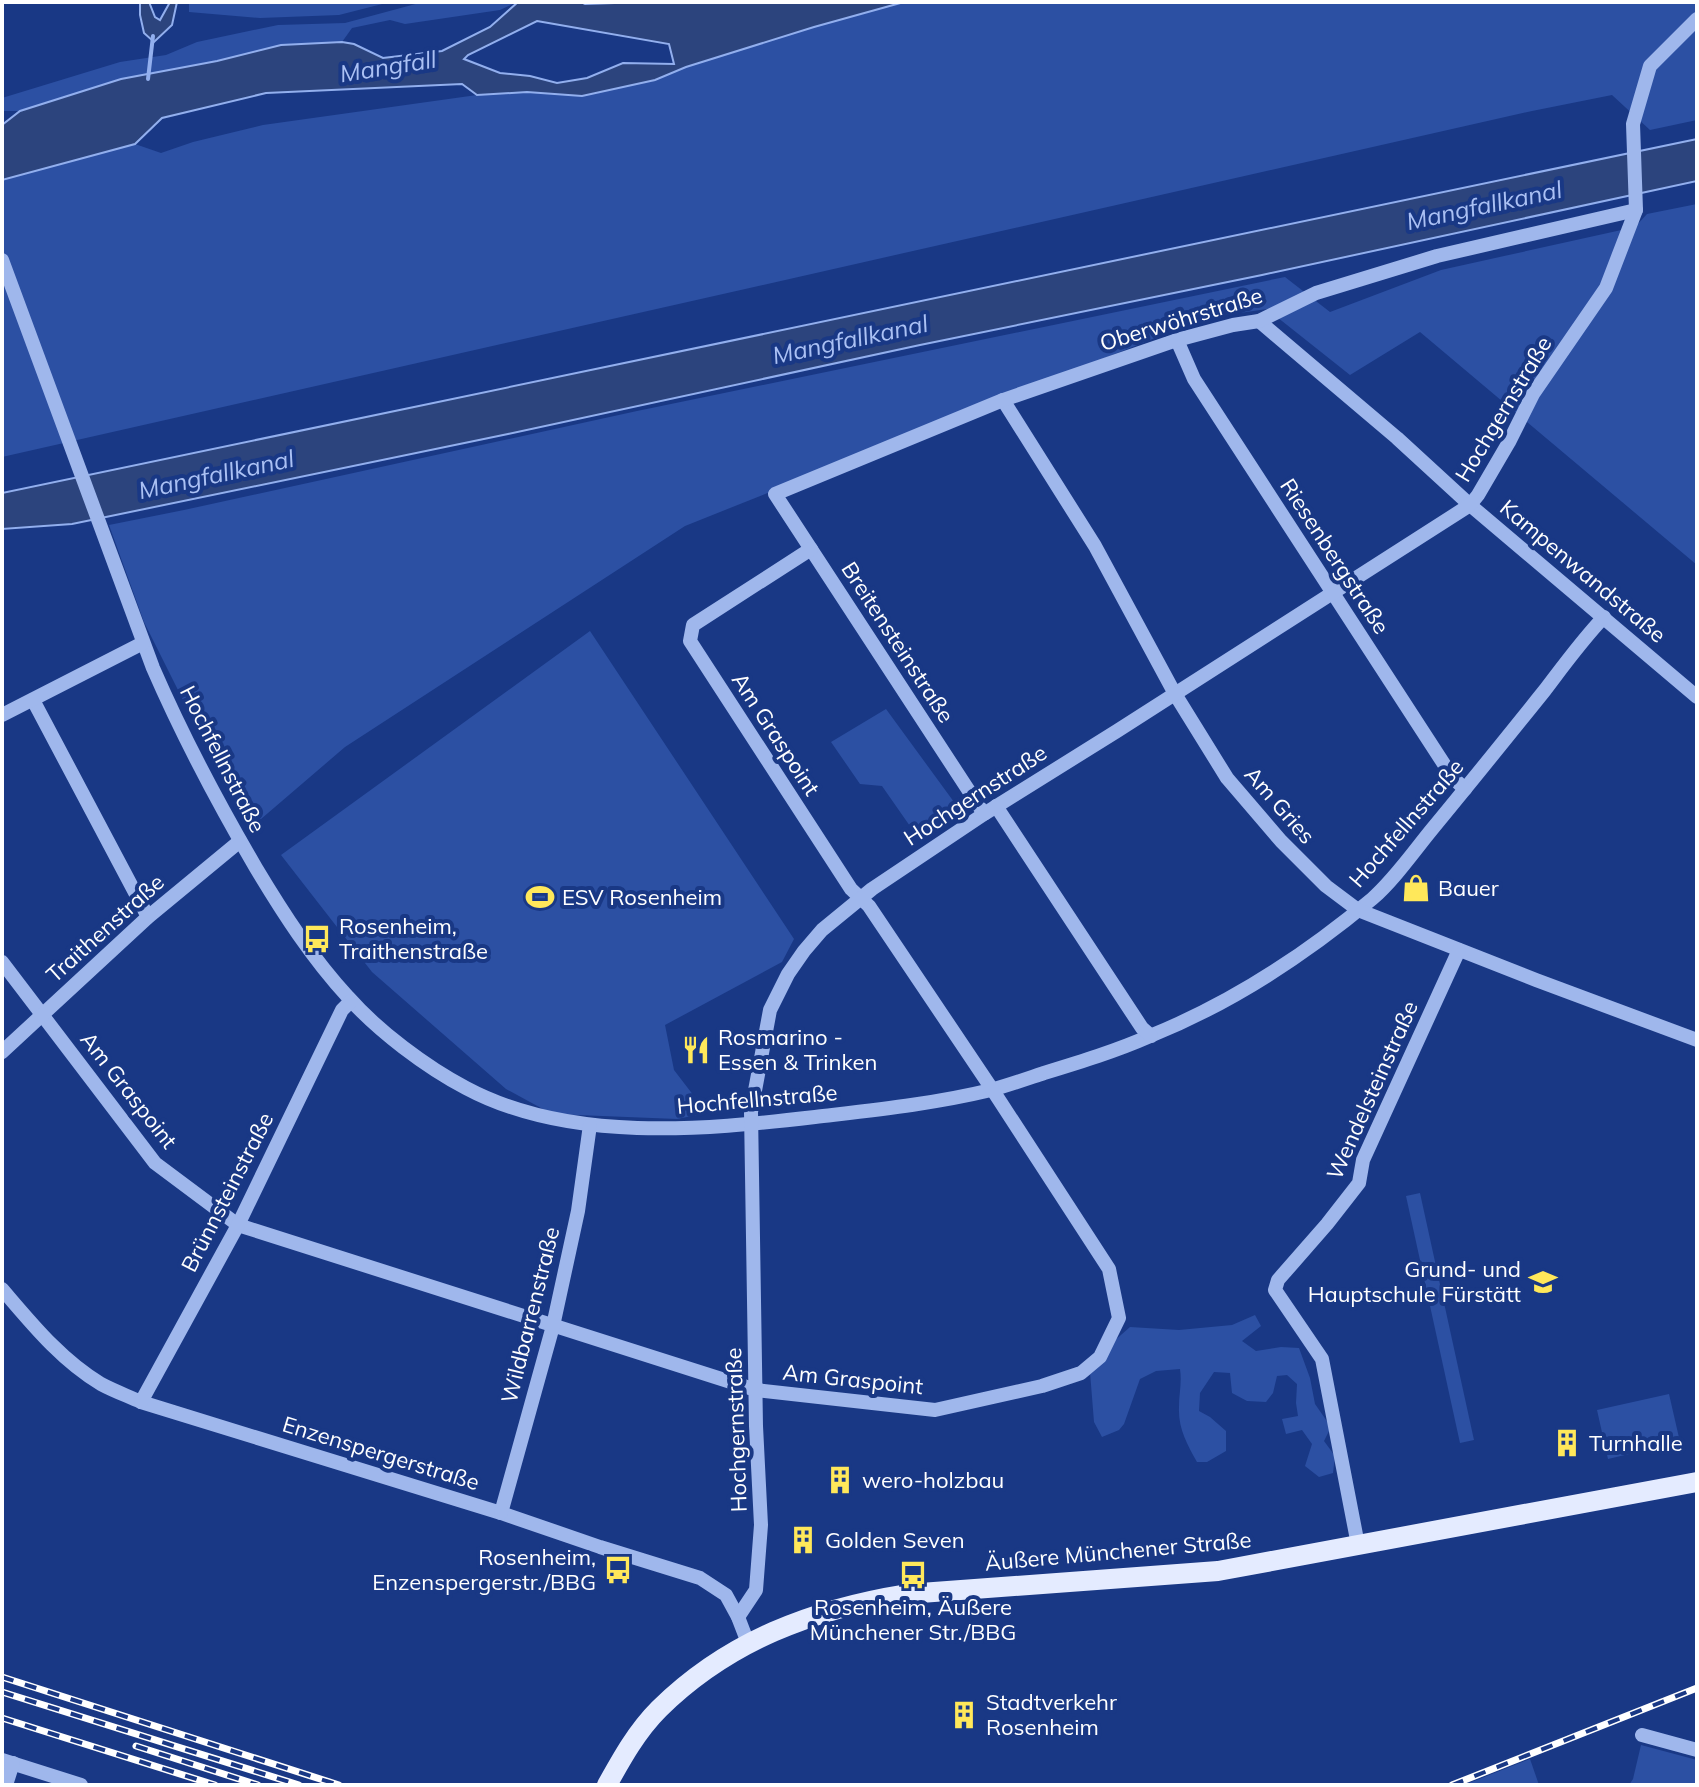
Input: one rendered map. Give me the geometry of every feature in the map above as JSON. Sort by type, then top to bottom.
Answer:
[{"type":"main road","name":"Äußere Münchener Straße","points":[[607,1785],[631,1743],[658,1711],[695,1676],[748,1643],[825,1611],[896,1595],[1218,1571],[1697,1482]]},
{"type":"street","points":[[1636,207],[1633,124],[1650,66],[1697,19]]},
{"type":"street","name":"Oberwöhrstraße","points":[[775,494],[1003,400],[1177,340],[1259,321],[1316,293],[1437,256],[1636,207]]},
{"type":"street","name":"Hochgernstraße","points":[[738,1617],[756,1590],[761,1525],[750,1125],[770,1010],[788,974],[822,930],[861,898],[990,810],[1470,505],[1509,442],[1533,394],[1606,288],[1636,207]]},
{"type":"street","name":"Hochfellnstraße","points":[[2,260],[143,643],[181,730],[240,841],[306,947],[351,1001],[417,1057],[467,1088],[519,1111],[590,1125],[654,1129],[750,1125],[921,1104],[992,1089],[1151,1036],[1223,1002],[1278,971],[1378,895],[1604,617]]},
{"type":"street","name":"Kampenwandstraße","points":[[1259,321],[1697,697]]},
{"type":"street","name":"Riesenbergstraße","points":[[1177,340],[1194,379],[1453,778],[1465,789]]},
{"type":"street","name":"Am Gries","points":[[1003,400],[1095,546],[1175,694],[1227,778],[1297,858],[1326,886],[1358,910],[1697,1040]]},
{"type":"street","name":"Breitensteinstraße","points":[[775,494],[990,810],[1142,1028],[1151,1036]]},
{"type":"street","name":"Am Graspoint","points":[[2,962],[155,1163],[238,1225],[756,1390],[935,1410],[1042,1386],[1081,1373],[1100,1357],[1119,1318],[1109,1269],[869,906],[851,889],[690,641],[693,625],[811,549]]},
{"type":"street","points":[[2,715],[143,643]]},
{"type":"street","points":[[33,700],[148,917]]},
{"type":"street","name":"Traithenstraße","points":[[2,1052],[148,917],[240,841]]},
{"type":"street","name":"Wendelsteinstraße","points":[[1358,1545],[1322,1359],[1275,1290],[1278,1280],[1359,1183],[1363,1160],[1459,950]]},
{"type":"street","name":"Brünnsteinstraße","points":[[141,1402],[238,1225],[342,1010],[351,1001]]},
{"type":"street","name":"Wildbarrenstraße","points":[[501,1513],[553,1326],[578,1211],[590,1125]]},
{"type":"street","name":"Enzenspergerstraße","points":[[2,1289],[48,1342],[102,1385],[141,1402],[700,1578],[726,1595],[748,1643]]},
{"type":"street","points":[[1642,1735],[1697,1750]]},
{"type":"street","points":[[6,1785],[8,1762],[81,1785]]},
{"type":"shaded area","points":[[189,2],[390,2],[339,15],[260,18],[189,12]]},
{"type":"shaded area","points":[[423,2],[517,2],[500,10],[405,24],[390,20],[352,28],[342,42],[281,45],[121,79],[20,111],[2,111],[2,98],[120,62],[166,55],[197,42],[278,25],[345,23]]},
{"type":"shaded area","points":[[904,2],[1697,2],[1697,120],[1650,130],[1612,95],[2,457],[2,180],[135,144],[161,153],[263,125],[477,95],[655,80],[686,67]]},
{"type":"shaded area","points":[[1697,204],[1697,565],[1420,332],[1350,375],[1267,309],[1205,318],[685,526],[345,747],[254,825],[210,754],[144,622],[109,525],[637,411],[1285,277],[1330,312],[1441,270],[1635,227],[1647,214]]},
{"type":"shaded area","name":"ESV Rosenheim","points":[[590,631],[794,939],[782,962],[665,1025],[674,1070],[707,1113],[677,1119],[552,1114],[506,1089],[372,972],[281,855]]},
{"type":"shaded area","points":[[886,709],[962,813],[919,839],[882,786],[860,784],[831,742]]},
{"type":"shaded area","points":[[1420,1193],[1474,1440],[1460,1443],[1406,1196]]},
{"type":"shaded area","points":[[1255,1315],[1261,1326],[1242,1341],[1256,1351],[1299,1348],[1315,1404],[1331,1427],[1324,1441],[1335,1456],[1333,1473],[1319,1477],[1305,1466],[1312,1444],[1302,1430],[1286,1434],[1282,1419],[1298,1416],[1297,1384],[1287,1375],[1277,1376],[1273,1393],[1266,1402],[1247,1401],[1232,1393],[1230,1373],[1214,1372],[1200,1393],[1199,1411],[1226,1431],[1226,1451],[1207,1462],[1197,1462],[1182,1429],[1179,1415],[1180,1369],[1156,1371],[1140,1379],[1124,1424],[1119,1430],[1102,1437],[1094,1422],[1090,1372],[1113,1342],[1130,1327],[1179,1330],[1232,1325]]},
{"type":"shaded area","points":[[1669,1394],[1680,1442],[1608,1459],[1597,1410]]},
{"type":"shaded area","points":[[1641,1745],[1697,1760],[1697,1785],[1629,1785]]},
{"type":"shaded area","points":[[1530,1759],[1539,1785],[1464,1785]]},
{"type":"water","points":[[140,2],[149,2],[155,17],[160,20],[170,2],[177,2],[172,25],[154,42],[144,33]]},
{"type":"water","name":"Mangfall","points":[[518,2],[904,2],[686,67],[655,80],[582,96],[527,92],[477,95],[462,84],[266,93],[162,118],[135,144],[2,180],[2,125],[20,111],[121,79],[281,45],[342,42],[354,44],[383,58],[442,51],[490,27]],"holes":[[[537,21],[669,44],[674,64],[623,63],[587,78],[557,83],[500,73],[464,59]]]},
{"type":"water","name":"Mangfallkanal","points":[[1697,139],[1697,181],[72,524],[2,529],[2,493]]},
{"type":"waterway","points":[[148,79],[153,36]]},
{"type":"railway","points":[[2,1677],[339,1785]]},
{"type":"railway","points":[[1452,1785],[1697,1688]]},
{"type":"railway","points":[[2,1692],[299,1785]]},
{"type":"railway","points":[[2,1718],[215,1785]]},
{"type":"railway","points":[[136,1746],[258,1785]]},
{"type":"place","name":"Bauer","points":[[1416,888]]},
{"type":"place","name":"ESV Rosenheim","points":[[540,897]]},
{"type":"place","name":"Rosenheim, Traithenstraße","points":[[317,939]]},
{"type":"place","name":"Rosmarino - Essen & Trinken","points":[[696,1050]]},
{"type":"place","name":"Grund- und Hauptschule Fürstätt","points":[[1543,1282]]},
{"type":"place","name":"Turnhalle","points":[[1567,1443]]},
{"type":"place","name":"wero-holzbau","points":[[840,1480]]},
{"type":"place","name":"Golden Seven","points":[[803,1540]]},
{"type":"place","name":"Rosenheim, Enzenspergerstr./BBG","points":[[618,1570]]},
{"type":"place","name":"Rosenheim, Äußere Münchener Str./BBG","points":[[913,1575]]},
{"type":"place","name":"Stadtverkehr Rosenheim","points":[[964,1715]]}]
